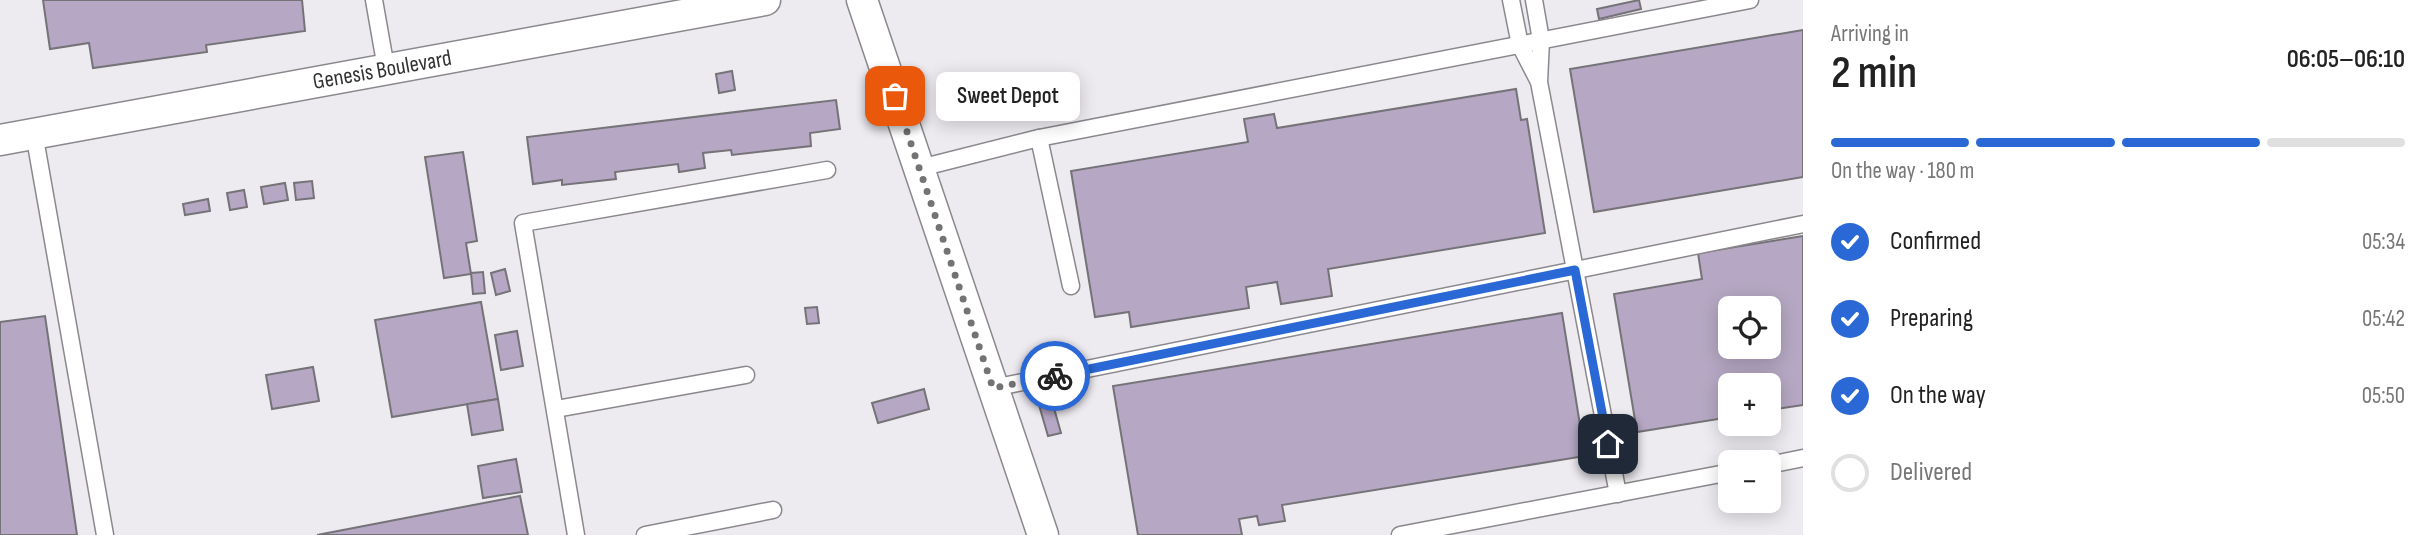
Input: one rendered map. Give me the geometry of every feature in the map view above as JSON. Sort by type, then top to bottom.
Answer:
[{"type":"street","name":"Genesis Boulevard","points":[[0,139],[386,68],[648,10],[765,0]]},
{"type":"street","points":[[862,0],[1043,535]]},
{"type":"lane","points":[[374,0],[386,68]]},
{"type":"lane","points":[[1511,0],[1520,45],[1539,82]]},
{"type":"lane","points":[[1534,0],[1541,40],[1539,82],[1618,494]]},
{"type":"lane","points":[[920,168],[1039,138],[1750,0]]},
{"type":"lane","points":[[34,133],[105,535]]},
{"type":"lane","points":[[1039,138],[1071,286]]},
{"type":"lane","points":[[576,535],[523,223],[827,170]]},
{"type":"lane","points":[[993,388],[1803,224]]},
{"type":"lane","points":[[556,409],[746,375]]},
{"type":"lane","points":[[1781,462],[1803,458]]},
{"type":"lane","points":[[1400,535],[1718,475]]},
{"type":"lane","points":[[645,535],[773,510]]},
{"type":"building","points":[[43,0],[302,0],[305,31],[206,45],[207,52],[93,68],[89,43],[50,49]]},
{"type":"building","points":[[1639,0],[1641,9],[1599,19],[1597,9]]},
{"type":"building","points":[[1803,30],[1803,177],[1594,212],[1570,69]]},
{"type":"building","points":[[732,71],[735,90],[719,93],[716,74]]},
{"type":"building","points":[[1516,89],[1521,120],[1527,119],[1545,233],[1328,269],[1332,296],[1281,304],[1277,282],[1246,287],[1249,308],[1131,327],[1129,312],[1095,317],[1071,171],[1248,142],[1244,119],[1274,114],[1277,128]]},
{"type":"building","points":[[836,100],[840,129],[810,133],[811,146],[732,155],[731,150],[703,153],[705,168],[679,172],[678,164],[615,172],[616,179],[562,185],[562,180],[533,184],[527,137]]},
{"type":"building","points":[[463,152],[477,241],[466,243],[471,274],[444,278],[425,157]]},
{"type":"building","points":[[312,181],[314,198],[296,200],[294,183]]},
{"type":"building","points":[[285,183],[288,200],[264,204],[261,187]]},
{"type":"building","points":[[244,190],[247,207],[230,210],[227,193]]},
{"type":"building","points":[[208,199],[210,211],[185,215],[183,204]]},
{"type":"building","points":[[1803,236],[1803,405],[1781,408],[1781,373],[1718,373],[1718,419],[1637,432],[1614,294],[1702,279],[1698,253]]},
{"type":"building","points":[[505,269],[510,291],[496,295],[491,273]]},
{"type":"building","points":[[483,272],[485,293],[473,294],[471,273]]},
{"type":"building","points":[[481,302],[498,399],[392,417],[375,320]]},
{"type":"building","points":[[817,307],[819,323],[807,324],[805,308]]},
{"type":"building","points":[[1562,313],[1585,456],[1282,505],[1285,521],[1259,525],[1257,516],[1239,519],[1242,535],[1138,535],[1113,386]]},
{"type":"building","points":[[45,316],[77,535],[0,535],[0,322]]},
{"type":"building","points":[[517,331],[523,366],[501,370],[495,335]]},
{"type":"building","points":[[313,367],[319,401],[272,409],[266,375]]},
{"type":"building","points":[[924,389],[929,409],[878,423],[872,403]]},
{"type":"building","points":[[498,399],[503,430],[472,435],[467,404]]},
{"type":"building","points":[[1052,401],[1061,433],[1048,436],[1039,405]]},
{"type":"building","points":[[516,459],[522,492],[483,498],[478,466]]},
{"type":"building","points":[[520,496],[528,535],[317,535]]},
{"type":"way so far","points":[[895,96],[993,388],[1055,376]]},
{"type":"place","name":"Sweet Depot","points":[[895,96]]},
{"type":"route","points":[[1055,376],[1575,270],[1608,444]]}]
